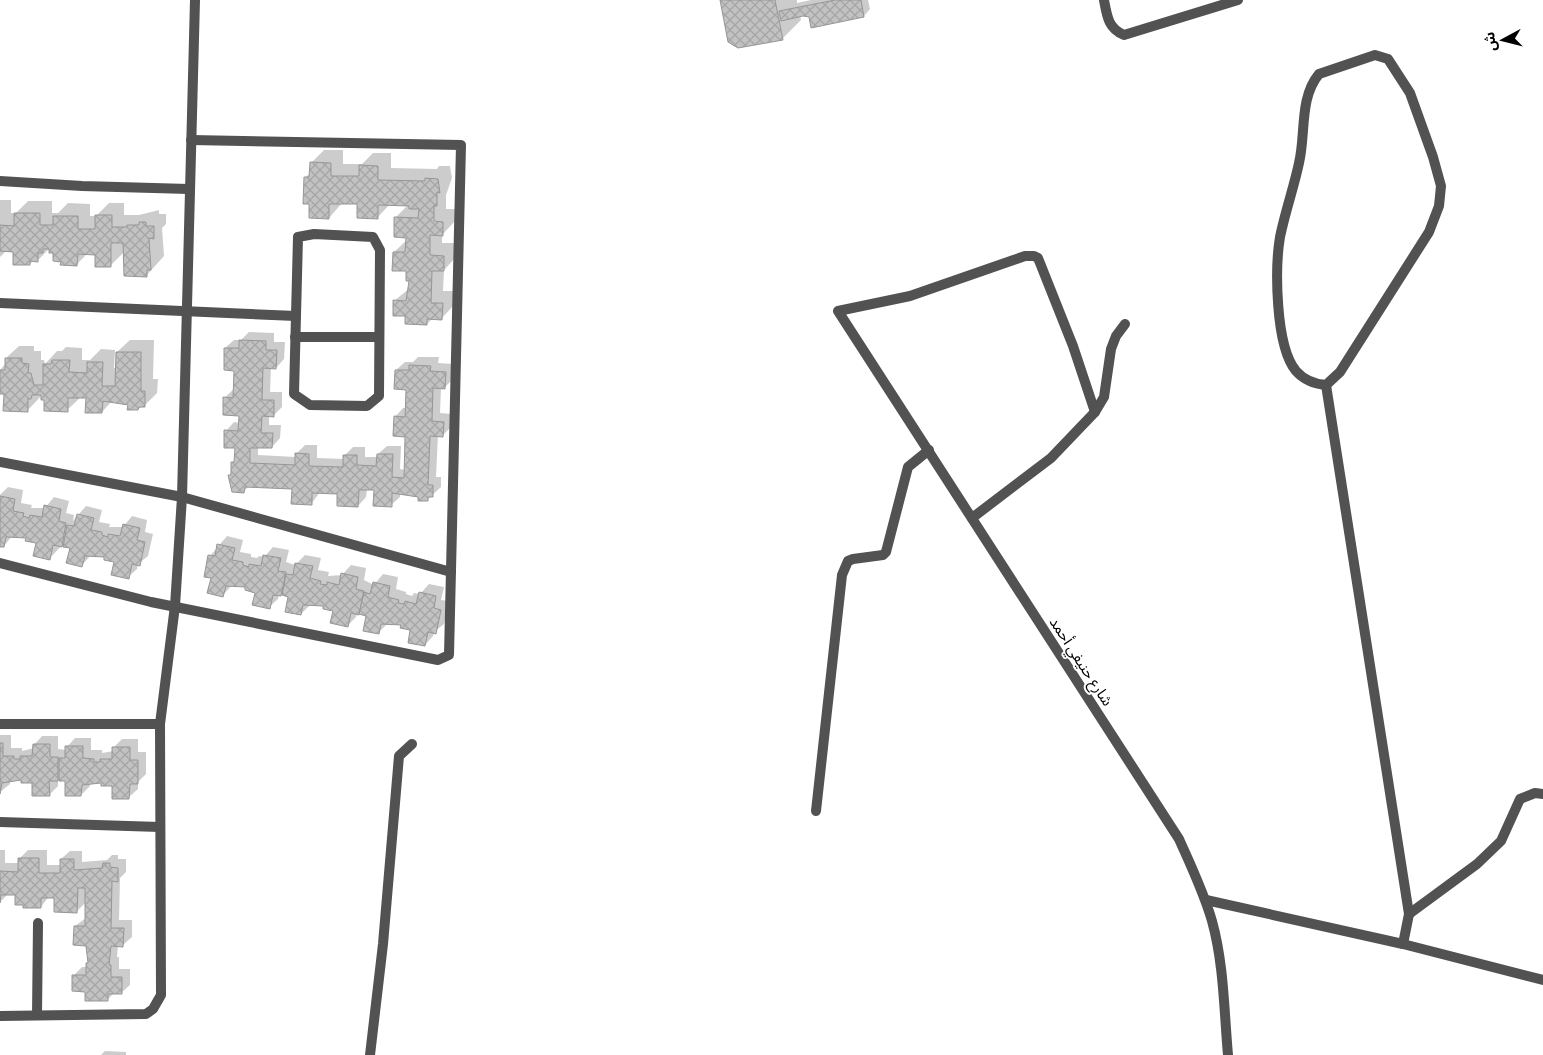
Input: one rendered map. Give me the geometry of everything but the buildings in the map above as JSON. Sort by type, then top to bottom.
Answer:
[{"type":"street","points":[[0,1016],[146,1014],[159,1003],[161,995],[160,724],[175,606],[182,497],[189,189],[196,0]]},
{"type":"street","points":[[1104,0],[1108,19],[1114,30],[1124,35],[1238,0]]},
{"type":"street","points":[[1375,55],[1388,59],[1410,93],[1441,186],[1439,206],[1429,232],[1340,372],[1326,385],[1314,384],[1304,378],[1295,370],[1288,357],[1278,310],[1277,272],[1280,237],[1300,161],[1306,104],[1314,80],[1319,74],[1375,55]]},
{"type":"street","points":[[0,563],[151,602],[438,660],[449,655],[461,145],[191,140]]},
{"type":"street","points":[[0,181],[82,186],[189,189]]},
{"type":"street","points":[[314,234],[372,236],[380,250],[378,396],[367,406],[310,405],[294,394],[296,316],[298,237],[314,234]]},
{"type":"street","name":"شارع حنيفي أحمد","points":[[1095,412],[1066,328],[1038,258],[1034,256],[1025,256],[910,296],[838,311],[1179,839],[1206,900],[1213,923],[1222,979],[1228,1055]]},
{"type":"street","points":[[0,303],[296,316]]},
{"type":"street","points":[[972,518],[1051,458],[1095,412],[1104,397],[1111,349],[1116,336],[1126,324]]},
{"type":"street","points":[[295,337],[379,337]]},
{"type":"street","points":[[1326,385],[1409,914],[1403,944]]},
{"type":"street","points":[[816,811],[842,575],[848,561],[883,555],[886,552],[908,466],[929,450]]},
{"type":"street","points":[[0,462],[182,497],[451,572]]},
{"type":"street","points":[[0,724],[160,724]]},
{"type":"street","points":[[370,1055],[383,944],[399,756],[412,744]]},
{"type":"street","points":[[1409,914],[1477,864],[1502,841],[1520,799],[1535,793],[1543,794]]},
{"type":"street","points":[[0,822],[160,827]]},
{"type":"street","points":[[1206,900],[1403,944],[1543,980]]},
{"type":"street","points":[[37,1016],[38,923]]}]
